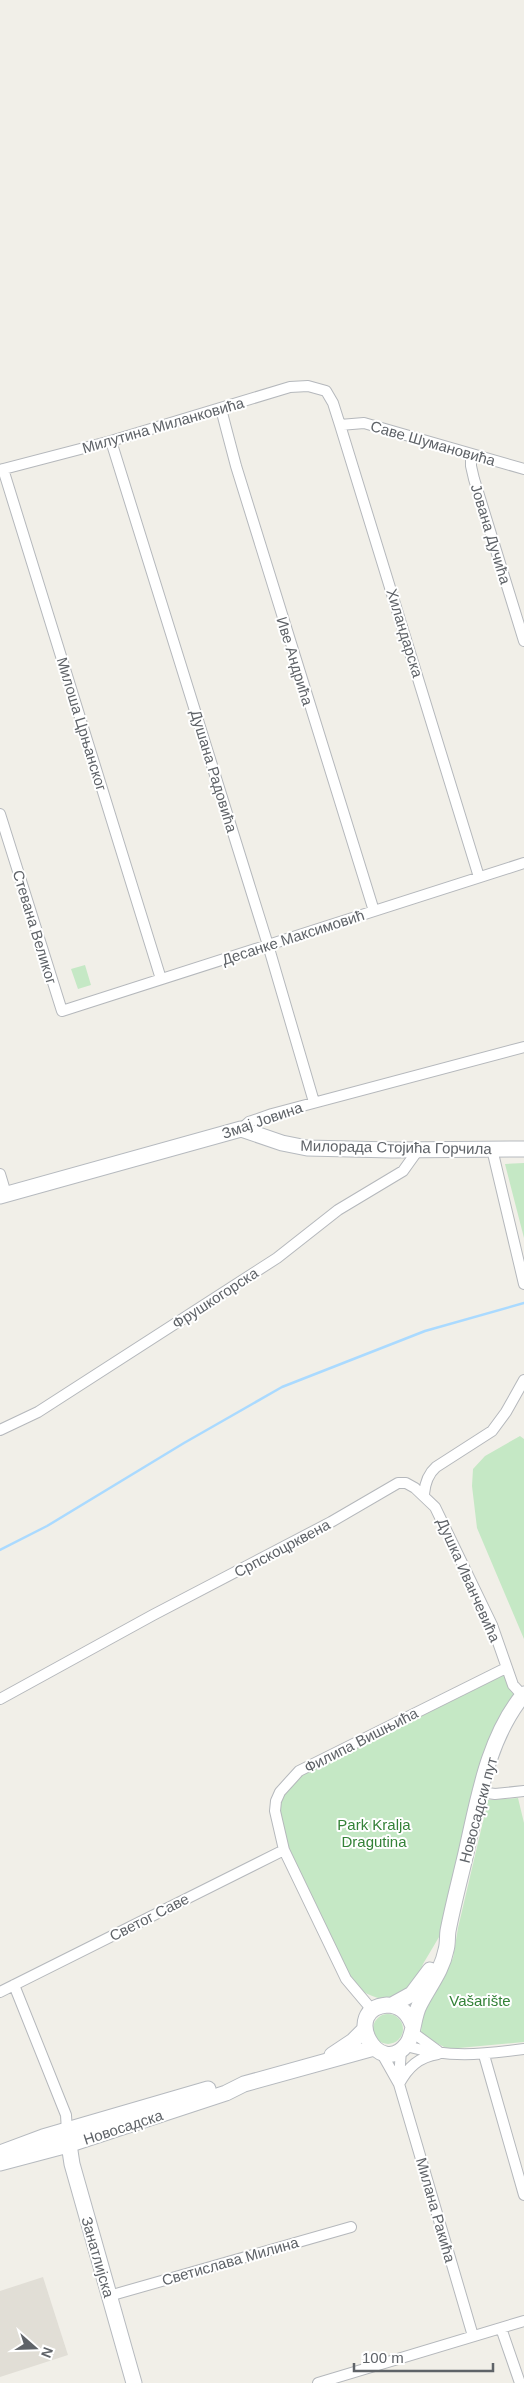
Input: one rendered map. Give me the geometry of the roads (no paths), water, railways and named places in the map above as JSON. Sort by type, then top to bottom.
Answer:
[{"type":"main road","name":"Милорада Стојића Горчила","points":[[241,1129],[282,1144],[307,1148],[524,1149]]},
{"type":"main road","name":"Змај Јовина","points":[[3,1195],[241,1129]]},
{"type":"main road","name":"Новосадски пут","points":[[403,2047],[412,2028],[420,2003],[442,1965],[480,1792],[502,1730],[523,1696]]},
{"type":"main road","name":"Новосадски пут","points":[[373,2011],[378,2007],[392,2006],[412,1994],[424,1980],[448,1933]]},
{"type":"main road","points":[[392,2006],[405,2012],[412,2028]]},
{"type":"main road","points":[[373,2011],[368,2017],[364,2030],[369,2044],[377,2050],[394,2052],[403,2047]]},
{"type":"main road","name":"Новосадска","points":[[322,2061],[353,2041],[364,2030]]},
{"type":"main road","name":"Новосадска","points":[[0,2163],[68,2138],[226,2093],[244,2084],[322,2061],[377,2050]]},
{"type":"main road","name":"Новосадска","points":[[0,2153],[43,2137],[68,2138]]},
{"type":"main road","name":"Занатлијска","points":[[68,2138],[109,2296],[134,2383]]},
{"type":"street","name":"Милутина Миланковића","points":[[1,469],[110,441],[290,387],[308,386],[326,391]]},
{"type":"street","name":"Хиландарска","points":[[326,391],[334,403],[479,877]]},
{"type":"street","name":"Иве Андрића","points":[[221,409],[258,539],[374,911]]},
{"type":"street","name":"Саве Шумановића","points":[[340,425],[364,423],[524,469]]},
{"type":"street","name":"Душана Радовића","points":[[110,441],[268,945],[314,1102]]},
{"type":"street","name":"Јована Дучића","points":[[471,455],[474,479],[524,641]]},
{"type":"street","name":"Милоша Црњанског","points":[[1,469],[161,979]]},
{"type":"street","name":"Стевана Великог","points":[[0,814],[62,1011]]},
{"type":"street","name":"Десанке Максимовић","points":[[62,1011],[524,863]]},
{"type":"street","name":"Змај Јовина","points":[[241,1129],[249,1122],[314,1102],[524,1047]]},
{"type":"street","points":[[492,1149],[524,1284]]},
{"type":"street","name":"Фрушкогорска","points":[[0,1430],[38,1412],[277,1258],[338,1210],[403,1171],[418,1150]]},
{"type":"street","points":[[0,1174],[3,1195]]},
{"type":"street","points":[[424,1494],[426,1482],[436,1466],[492,1431],[506,1412],[524,1380]]},
{"type":"street","name":"Српскоцрквена","points":[[0,1699],[153,1615],[331,1522],[398,1483],[406,1483],[424,1494]]},
{"type":"street","name":"Душка Иванчевића","points":[[424,1494],[435,1507],[462,1560],[492,1625],[512,1685],[523,1696]]},
{"type":"street","name":"Филипа Вишњића","points":[[373,2011],[346,1979],[284,1850],[275,1811],[276,1802],[280,1792],[299,1771],[506,1668]]},
{"type":"street","points":[[480,1792],[495,1794],[524,1792]]},
{"type":"street","name":"Светог Саве","points":[[0,1992],[284,1850]]},
{"type":"street","points":[[14,1985],[66,2115],[68,2138]]},
{"type":"street","points":[[412,2028],[441,2054]]},
{"type":"street","points":[[403,2047],[449,2055],[484,2055],[524,2049]]},
{"type":"street","name":"Милана Ракића","points":[[399,2084],[403,2047]]},
{"type":"street","name":"Милана Ракића","points":[[377,2050],[399,2084],[473,2336]]},
{"type":"street","points":[[399,2084],[412,2065],[425,2057],[441,2054]]},
{"type":"street","points":[[484,2055],[524,2195]]},
{"type":"street","name":"Светислава Милина","points":[[109,2296],[351,2227]]},
{"type":"street","points":[[318,2383],[524,2321]]},
{"type":"street","points":[[501,2328],[520,2383]]},
{"type":"waterway","points":[[0,1550],[47,1526],[184,1443],[282,1387],[425,1331],[524,1303]]},
{"type":"park label","name":"Park Kralja Dragutina","points":[[374,1832]]},
{"type":"park label","name":"Vašarište","points":[[480,2000]]}]
